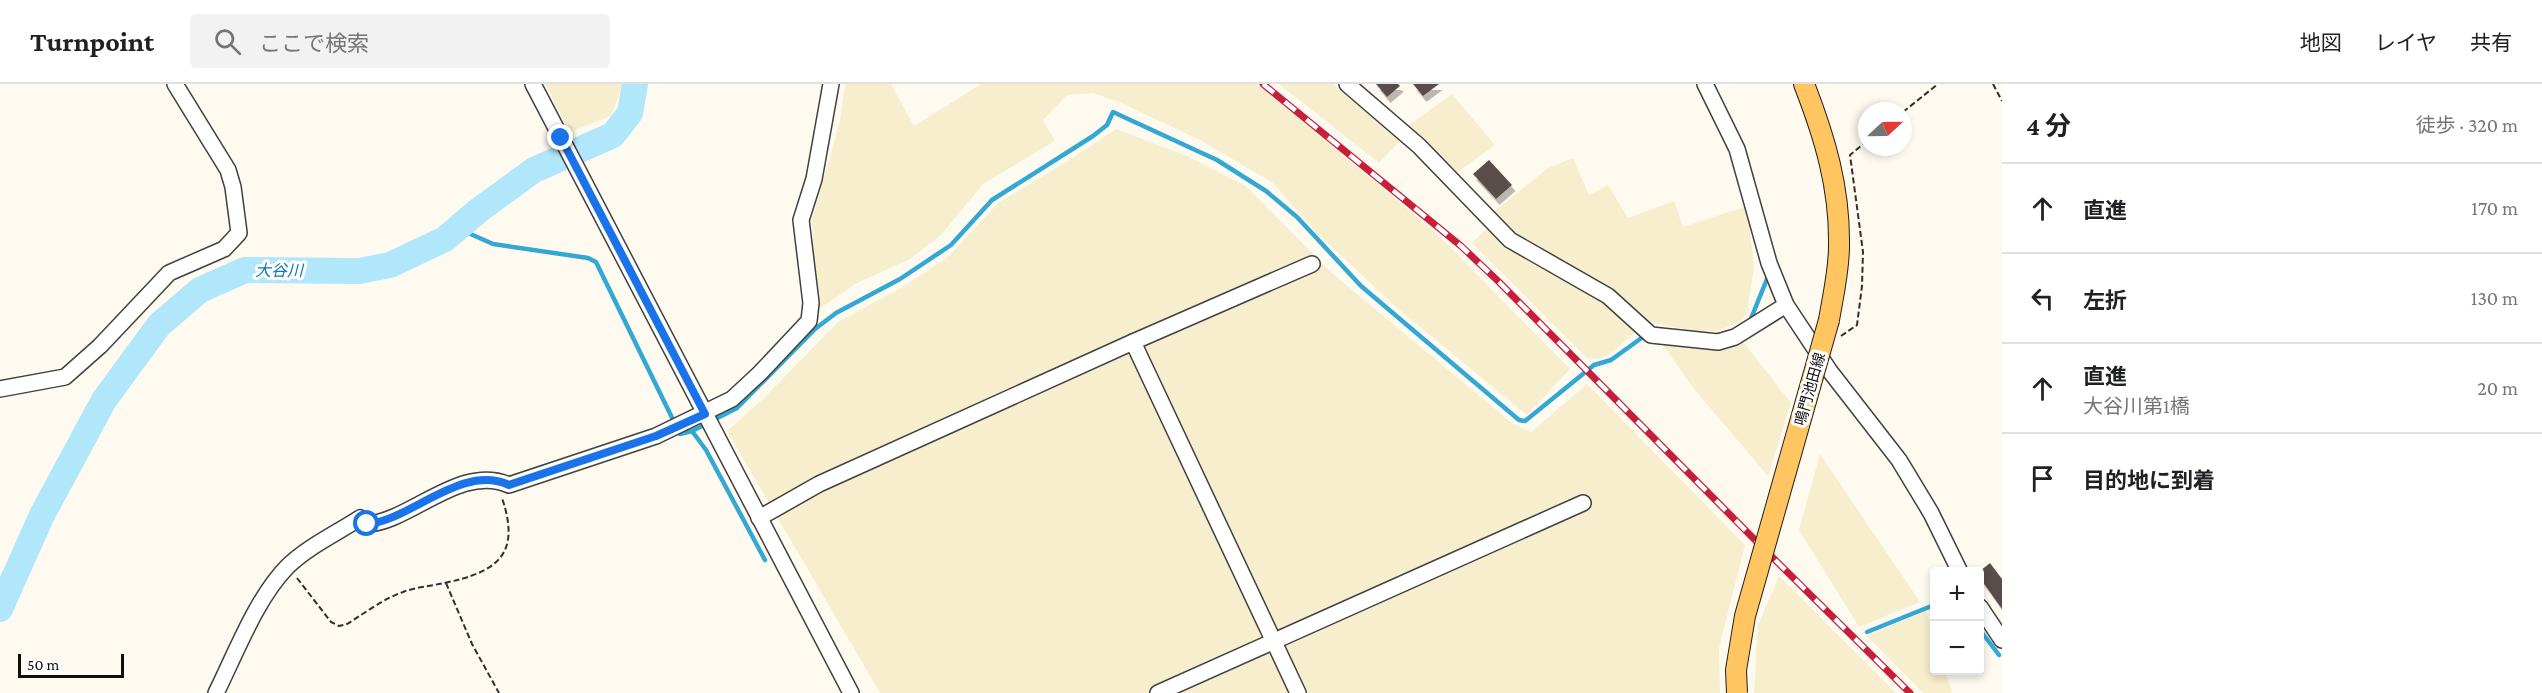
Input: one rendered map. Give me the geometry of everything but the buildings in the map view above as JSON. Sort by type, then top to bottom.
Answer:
[{"type":"main road","name":"鳴門池田線","points":[[1737,693],[1736,670],[1745,616],[1829,320],[1839,248],[1835,181],[1825,140],[1804,84]]},
{"type":"street","points":[[0,389],[65,376],[100,346],[169,273],[206,259],[224,249],[239,233],[233,186],[228,170],[175,84]]},
{"type":"street","points":[[533,84],[850,693]]},
{"type":"street","points":[[216,693],[262,600],[288,566],[360,518],[367,524],[378,523],[434,495],[480,480],[496,480],[509,485],[684,424],[708,420],[760,373],[809,321],[811,303],[801,220],[814,179],[831,84]]},
{"type":"street","points":[[1347,84],[1419,147],[1510,240],[1608,296],[1651,335],[1718,342],[1736,337],[1786,305]]},
{"type":"street","points":[[1706,84],[1737,149],[1769,263],[1786,305],[1829,370],[1899,460],[1932,513],[1958,567]]},
{"type":"street","points":[[759,518],[819,484],[1312,264]]},
{"type":"street","points":[[1133,342],[1298,693]]},
{"type":"street","points":[[1158,693],[1583,502]]},
{"type":"street","points":[[1984,614],[2002,640]]},
{"type":"street","points":[[1990,624],[2002,614]]},
{"type":"path","points":[[1912,105],[1938,84]]},
{"type":"path","points":[[1993,84],[2002,101]]},
{"type":"path","points":[[288,566],[321,612],[339,626],[347,624],[401,592],[446,583],[489,567],[504,555],[510,540],[509,517],[500,492],[501,482]]},
{"type":"path","points":[[446,583],[472,644],[499,693]]},
{"type":"shaded area","points":[[545,84],[623,84],[611,116],[570,132]]},
{"type":"shaded area","points":[[845,84],[891,84],[914,126],[981,84],[1257,84],[1435,232],[1570,369],[1527,415],[1396,307],[1315,231],[1273,183],[1202,141],[1119,102],[1093,93],[1067,95],[1043,120],[1055,141],[983,184],[941,235],[910,259],[855,284],[819,309],[815,287],[812,219],[840,121]]},
{"type":"shaded area","points":[[1279,84],[1333,84],[1402,139],[1379,163]]},
{"type":"shaded area","points":[[1452,94],[1495,145],[1455,174],[1408,126]]},
{"type":"shaded area","points":[[1116,129],[1187,156],[1246,186],[1333,274],[1512,423],[1531,432],[1587,384],[1745,545],[1719,648],[1720,693],[880,693],[727,431],[764,398],[838,322],[906,285],[950,255],[998,203]]},
{"type":"shaded area","points":[[1573,158],[1589,195],[1608,185],[1628,218],[1674,201],[1683,227],[1747,206],[1754,267],[1747,313],[1742,321],[1718,331],[1694,331],[1644,321],[1512,236],[1492,213],[1548,168]]},
{"type":"shaded area","points":[[1489,226],[1612,306],[1636,331],[1614,351],[1600,359],[1587,358],[1472,243]]},
{"type":"shaded area","points":[[1661,342],[1720,345],[1744,343],[1791,403],[1768,476],[1694,389]]},
{"type":"shaded area","points":[[1820,454],[1920,602],[1859,627],[1799,530]]},
{"type":"shaded area","points":[[1779,576],[1896,693],[1754,693],[1758,625]]},
{"type":"shaded area","points":[[1926,611],[1930,624],[1930,675],[1946,675],[1952,693],[1923,693],[1867,636]]},
{"type":"waterway","name":"大谷川","points":[[0,609],[42,515],[104,400],[159,325],[200,290],[245,270],[359,271],[390,265],[445,239],[479,210],[534,170],[613,135],[630,113],[635,84]]},
{"type":"waterway","points":[[692,431],[737,408],[815,329],[836,313],[900,279],[951,245],[992,200],[1093,136],[1107,125],[1113,112],[1217,160],[1266,191],[1297,217],[1361,286],[1519,420],[1525,421],[1594,365],[1611,360],[1647,334]]},
{"type":"waterway","points":[[457,228],[493,244],[588,258],[596,262],[680,434],[692,431],[706,450],[765,560]]},
{"type":"waterway","points":[[1750,321],[1767,279]]},
{"type":"waterway","points":[[1867,632],[1930,607]]},
{"type":"waterway","points":[[1984,635],[1999,655]]},
{"type":"railway","points":[[1263,84],[1461,246],[1910,693]]},
{"type":"route","points":[[367,524],[378,523],[434,495],[480,480],[496,480],[509,485],[656,436],[705,414],[561,138]]}]
